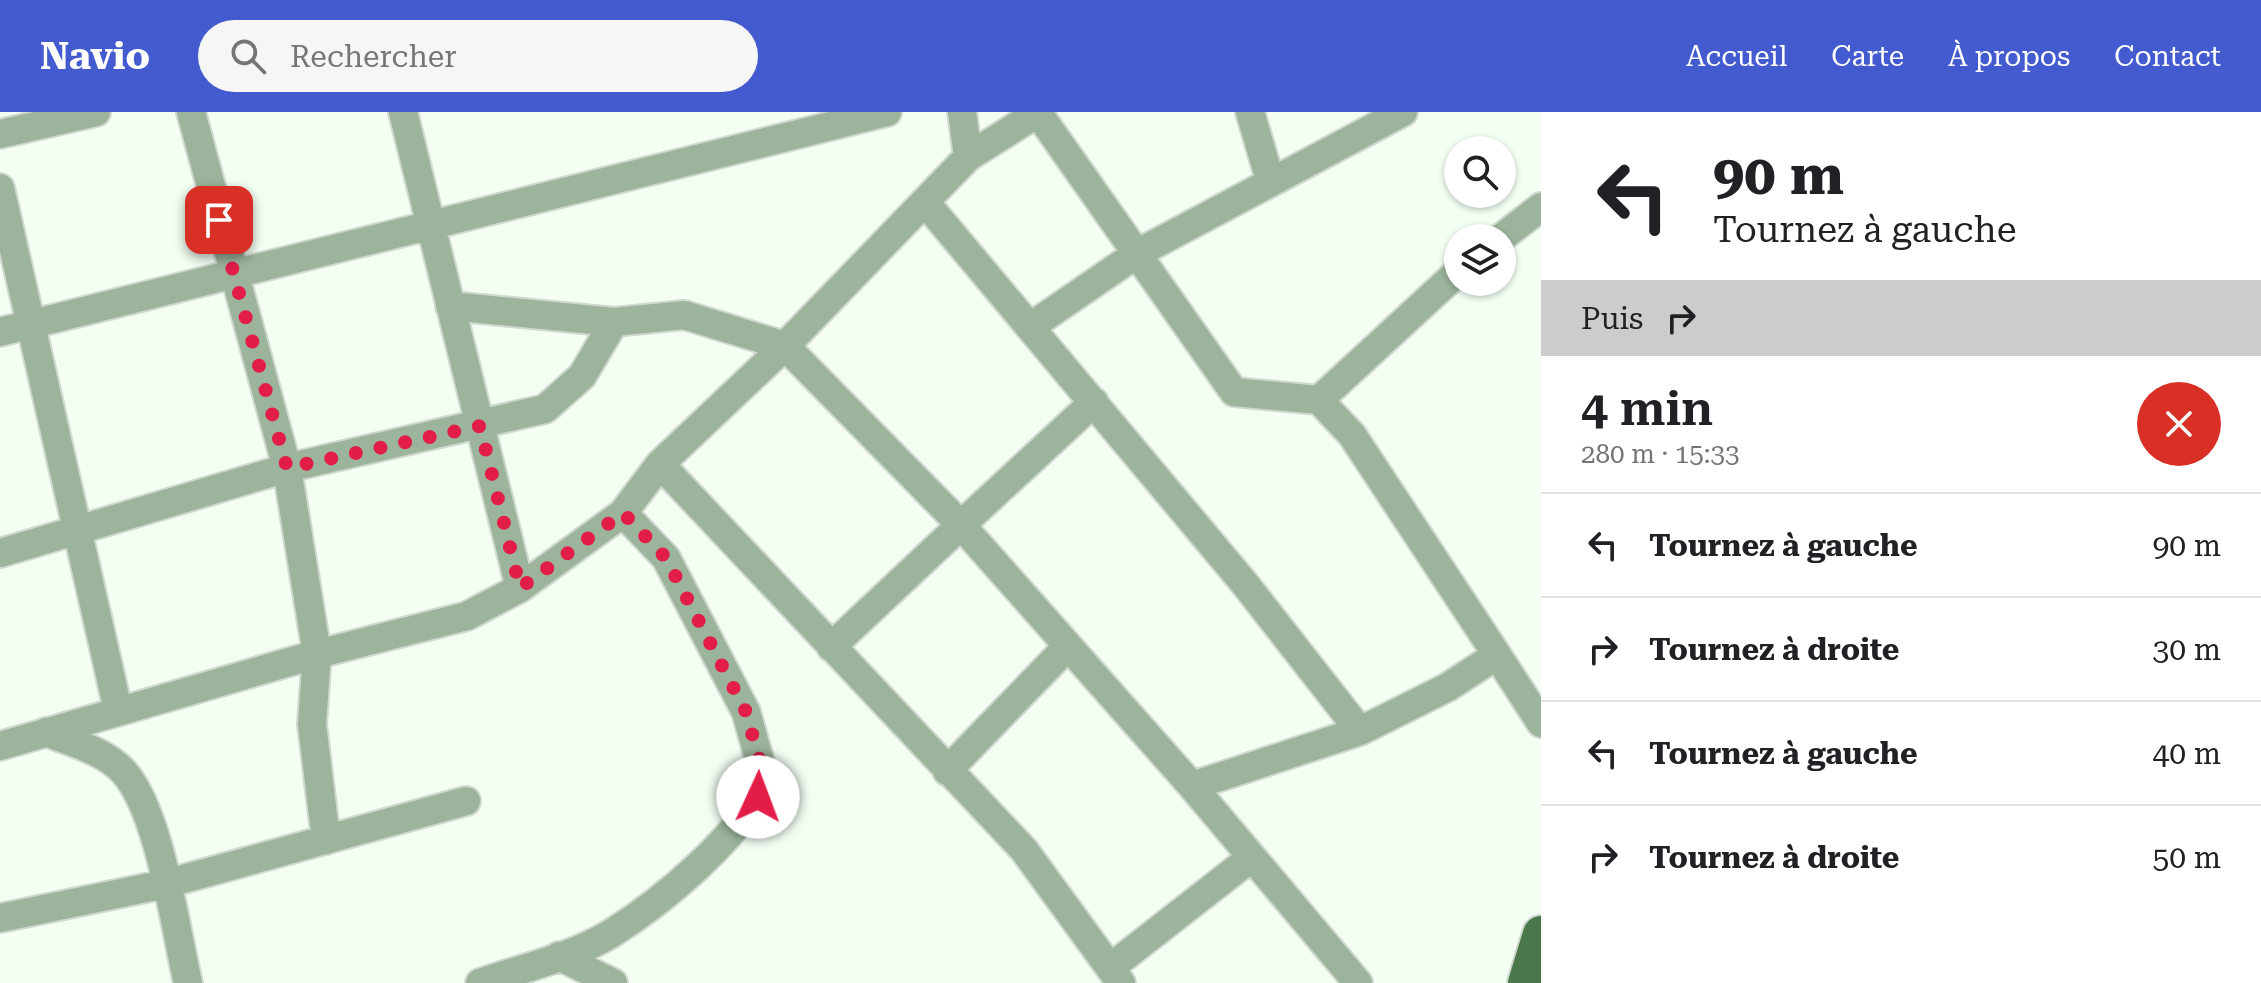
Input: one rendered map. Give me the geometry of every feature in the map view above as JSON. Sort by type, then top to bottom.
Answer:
[{"type":"main road","points":[[1526,983],[1541,934]]},
{"type":"street","points":[[0,134],[96,112]]},
{"type":"street","points":[[191,112],[232,275],[287,468],[317,654],[312,724],[326,840]]},
{"type":"street","points":[[403,112],[520,588]]},
{"type":"street","points":[[0,332],[887,112]]},
{"type":"street","points":[[962,112],[968,157]]},
{"type":"street","points":[[0,746],[317,654],[467,616],[520,588],[623,513],[660,464],[785,346],[968,157],[1038,112],[1234,392],[1319,400],[1352,435],[1541,723]]},
{"type":"street","points":[[1250,112],[1270,180]]},
{"type":"street","points":[[1030,327],[1138,253],[1270,180],[1403,112]]},
{"type":"street","points":[[0,188],[118,710]]},
{"type":"street","points":[[925,202],[1245,584],[1360,731]]},
{"type":"street","points":[[1516,226],[1541,207]]},
{"type":"street","points":[[1319,400],[1444,285]]},
{"type":"street","points":[[450,306],[614,322],[684,315],[785,346],[961,525],[1192,786],[1358,983]]},
{"type":"street","points":[[0,553],[287,468],[545,409],[582,376],[614,322]]},
{"type":"street","points":[[831,647],[1094,402]]},
{"type":"street","points":[[660,464],[1024,850],[1115,975],[1252,857]]},
{"type":"street","points":[[480,983],[559,956],[611,933],[686,876],[751,812],[766,783],[746,712],[666,558],[623,513]]},
{"type":"street","points":[[947,771],[1068,646]]},
{"type":"street","points":[[1192,786],[1360,731],[1448,687],[1497,655]]},
{"type":"street","points":[[46,732],[97,753],[123,771],[150,820],[188,983]]},
{"type":"street","points":[[0,918],[165,884],[466,801]]},
{"type":"street","points":[[559,956],[613,983]]},
{"type":"route","points":[[219,220],[287,468],[480,426],[520,588],[623,513],[666,558],[746,712],[766,783],[758,797]]}]
